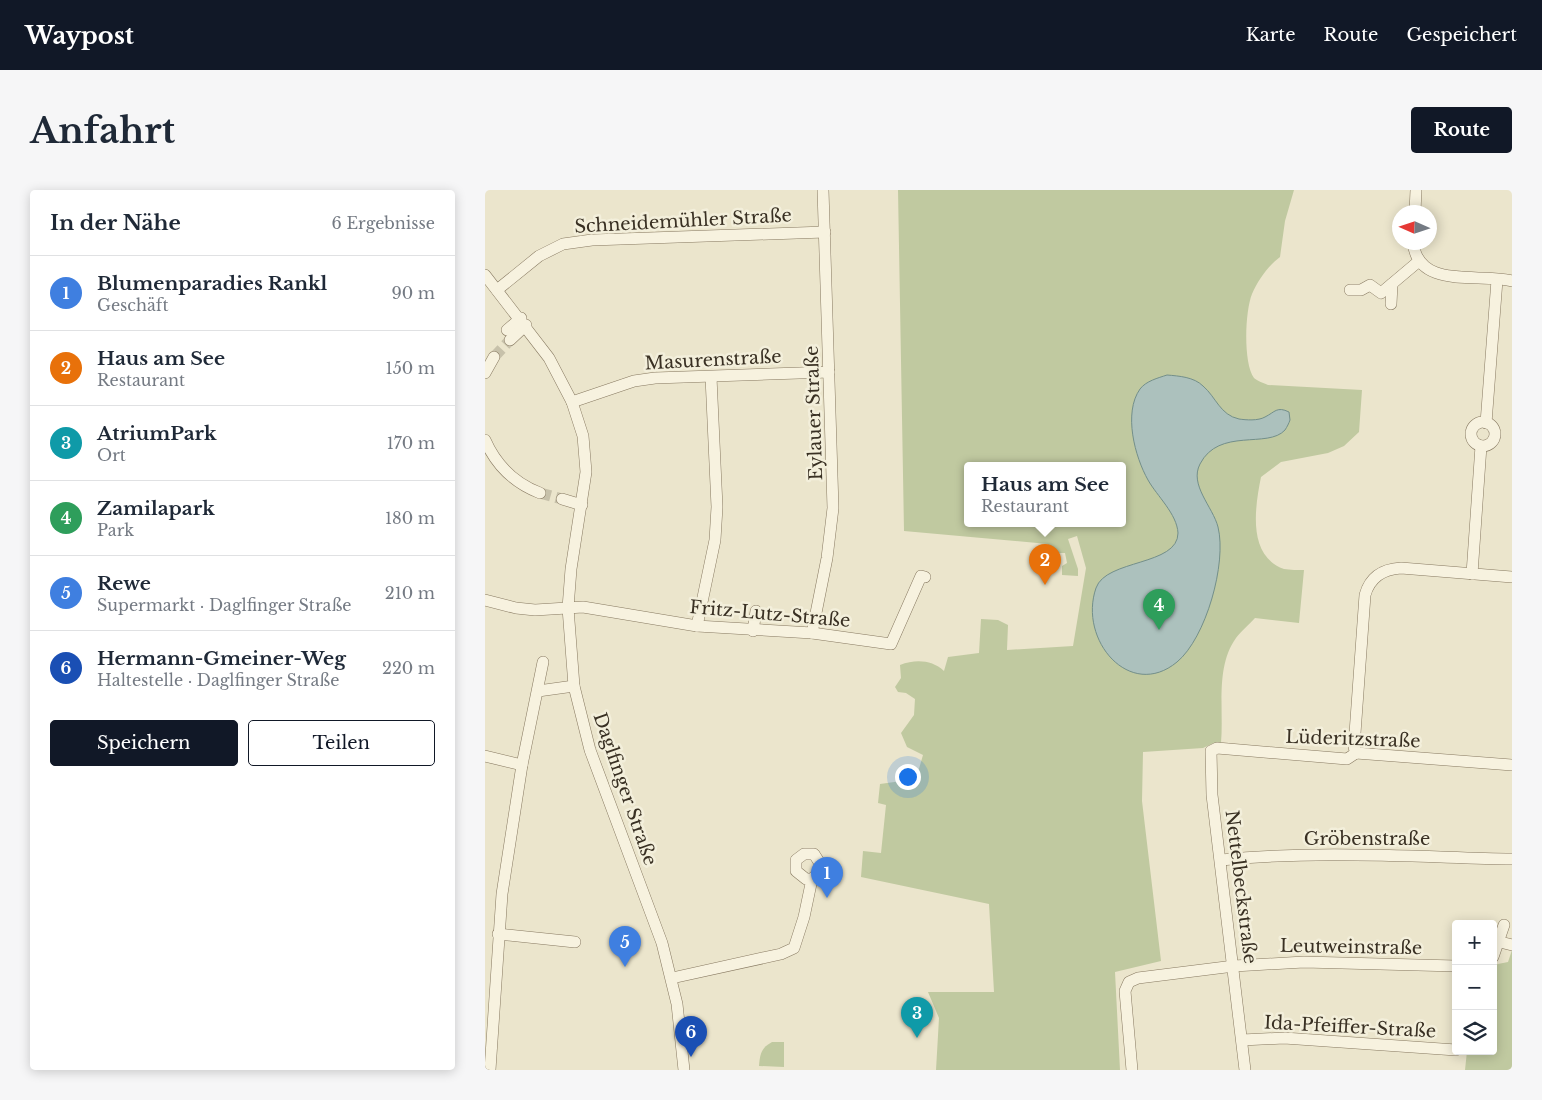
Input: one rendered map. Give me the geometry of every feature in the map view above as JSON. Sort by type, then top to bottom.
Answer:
[{"type":"street","name":"Eylauer Straße","points":[[812,633],[827,558],[833,508],[823,190]]},
{"type":"street","points":[[1415,205],[1416,190]]},
{"type":"street","name":"Schneidemühler Straße","points":[[497,290],[539,256],[563,244],[592,240],[825,232]]},
{"type":"street","points":[[1415,250],[1419,262],[1438,274],[1507,280],[1486,423]]},
{"type":"street","points":[[1350,290],[1361,290],[1371,285],[1381,293],[1419,262]]},
{"type":"street","name":"Daglfinger Straße","points":[[485,275],[549,358],[572,402],[585,448],[586,472],[571,569],[568,608],[574,686],[590,750],[662,943],[677,1004],[684,1070]]},
{"type":"street","points":[[1391,304],[1392,284]]},
{"type":"street","points":[[509,335],[523,322]]},
{"type":"street","points":[[485,373],[494,357]]},
{"type":"street","name":"Masurenstraße","points":[[572,402],[634,381],[655,378],[829,372]]},
{"type":"street","points":[[697,626],[715,540],[717,507],[711,376]]},
{"type":"street","points":[[1480,423],[1486,423],[1494,431],[1495,436],[1488,446],[1481,446],[1472,440],[1471,434],[1473,427],[1480,423]]},
{"type":"street","points":[[485,440],[497,464],[518,482],[540,493]]},
{"type":"street","points":[[1473,574],[1481,446]]},
{"type":"street","points":[[562,499],[582,505]]},
{"type":"street","points":[[1356,753],[1354,747],[1365,595],[1370,583],[1379,574],[1392,569],[1510,576]]},
{"type":"street","name":"Fritz-Lutz-Straße","points":[[485,600],[526,609],[583,607],[697,626],[753,631],[812,633],[891,644],[921,576],[925,576]]},
{"type":"street","points":[[753,631],[756,611]]},
{"type":"street","points":[[490,1070],[490,984],[506,862],[522,764],[539,691],[543,662]]},
{"type":"street","points":[[539,691],[574,686]]},
{"type":"street","name":"Nettelbeckstraße","points":[[1245,1070],[1212,795],[1211,751],[1217,748],[1253,752]]},
{"type":"street","name":"Lüderitzstraße","points":[[1253,752],[1347,759],[1356,753],[1512,765]]},
{"type":"street","points":[[485,756],[522,764]]},
{"type":"street","name":"Gröbenstraße","points":[[1221,860],[1252,857],[1365,855],[1512,859]]},
{"type":"street","points":[[672,978],[781,954],[794,948],[811,879]]},
{"type":"street","points":[[1497,948],[1504,925]]},
{"type":"street","points":[[498,934],[575,942]]},
{"type":"street","points":[[1500,942],[1512,945]]},
{"type":"street","name":"Leutweinstraße","points":[[1132,1070],[1125,991],[1129,982],[1138,978],[1234,966],[1304,962],[1452,966]]},
{"type":"street","name":"Ida-Pfeiffer-Straße","points":[[1242,1040],[1284,1038],[1452,1050]]},
{"type":"green space","points":[[898,190],[1294,190],[1285,221],[1280,257],[1267,269],[1260,279],[1250,302],[1246,337],[1250,371],[1255,379],[1268,385],[1362,390],[1359,432],[1344,446],[1328,453],[1281,462],[1261,477],[1256,516],[1259,542],[1264,553],[1272,563],[1284,569],[1304,570],[1299,623],[1255,618],[1236,638],[1229,649],[1223,675],[1221,743],[1214,743],[1203,748],[1143,752],[1142,801],[1161,961],[1115,972],[1120,1070],[936,1070],[939,1018],[928,992],[994,992],[989,904],[861,877],[863,851],[881,853],[886,805],[878,803],[880,784],[916,779],[923,755],[907,747],[901,733],[914,715],[915,699],[906,693],[898,692],[895,687],[901,678],[900,665],[918,661],[929,663],[944,671],[948,657],[979,653],[981,619],[998,620],[1008,625],[1007,650],[1073,646],[1086,568],[1077,536],[1068,539],[1078,569],[1078,576],[1062,575],[1062,566],[1067,563],[1065,553],[1051,553],[1048,544],[904,531]]},
{"type":"green space","points":[[1512,950],[1512,1070],[1465,1070],[1467,1055],[1497,1055],[1497,964],[1508,962]]},
{"type":"green space","points":[[772,1042],[784,1042],[784,1067],[759,1066],[762,1052]]},
{"type":"shaded area","points":[[1167,375],[1186,378],[1199,383],[1227,414],[1233,417],[1256,420],[1276,410],[1282,410],[1289,412],[1290,420],[1285,430],[1277,435],[1231,442],[1219,446],[1208,453],[1200,464],[1197,480],[1218,527],[1220,542],[1217,579],[1212,599],[1197,636],[1177,662],[1159,672],[1142,674],[1126,669],[1112,659],[1101,645],[1094,627],[1092,608],[1096,588],[1102,579],[1113,572],[1155,557],[1167,551],[1175,544],[1178,533],[1177,526],[1143,470],[1135,447],[1132,422],[1132,410],[1140,389],[1149,382]]},
{"type":"tunnel","points":[[494,357],[510,340]]},
{"type":"tunnel","points":[[540,493],[562,499]]},
{"type":"place","name":"Haus am See","points":[[1045,585]]},
{"type":"place","name":"Zamilapark","points":[[1159,630]]},
{"type":"place","name":"Blumenparadies Rankl","points":[[827,898]]},
{"type":"place","name":"Rewe","points":[[625,967]]},
{"type":"place","name":"AtriumPark","points":[[917,1038]]},
{"type":"place","name":"Hermann-Gmeiner-Weg","points":[[691,1057]]}]
